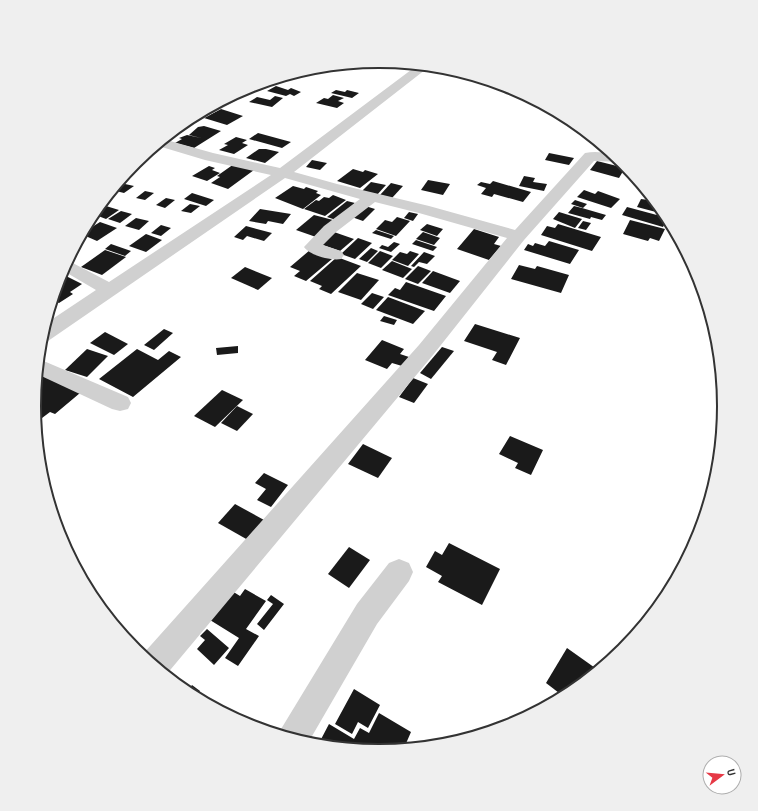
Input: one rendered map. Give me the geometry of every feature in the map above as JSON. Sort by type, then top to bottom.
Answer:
[{"type":"street","points":[[50,330],[283,173],[420,70]]},
{"type":"street","points":[[165,144],[210,157],[283,173],[423,209],[518,236]]},
{"type":"street","points":[[157,661],[426,350],[518,236],[595,149]]},
{"type":"street","points":[[335,255],[312,247],[330,229],[372,197]]},
{"type":"street","points":[[71,268],[110,290]]},
{"type":"street","points":[[43,368],[120,402]]},
{"type":"street","points":[[296,733],[367,614],[399,572]]},
{"type":"building","points":[[276,86],[288,90],[291,88],[301,92],[294,96],[290,94],[286,96],[267,91]]},
{"type":"building","points":[[336,90],[345,92],[347,90],[359,93],[352,98],[331,93]]},
{"type":"building","points":[[333,95],[344,98],[338,101],[344,103],[337,108],[316,103],[324,98],[328,99]]},
{"type":"building","points":[[275,96],[283,98],[272,107],[249,102],[257,97],[270,100]]},
{"type":"building","points":[[221,109],[243,116],[227,125],[204,118]]},
{"type":"building","points":[[204,126],[221,131],[194,148],[175,143],[182,139],[179,138],[187,135],[201,138],[189,135],[198,127]]},
{"type":"building","points":[[258,133],[291,142],[282,148],[249,139]]},
{"type":"building","points":[[236,137],[247,140],[242,143],[248,145],[234,154],[219,150],[228,145],[224,144]]},
{"type":"building","points":[[259,149],[279,152],[265,163],[246,158]]},
{"type":"building","points":[[549,153],[574,158],[569,165],[545,160]]},
{"type":"building","points":[[312,160],[327,163],[320,170],[306,167]]},
{"type":"building","points":[[597,161],[618,166],[623,172],[619,178],[590,170]]},
{"type":"building","points":[[234,164],[254,170],[228,189],[211,183],[220,177],[217,176]]},
{"type":"building","points":[[209,166],[215,168],[212,170],[220,173],[207,181],[192,176]]},
{"type":"building","points":[[353,169],[363,172],[365,170],[378,174],[360,188],[337,181]]},
{"type":"building","points":[[524,176],[535,178],[533,182],[547,184],[544,191],[519,186]]},
{"type":"building","points":[[428,180],[450,184],[443,195],[421,190]]},
{"type":"building","points":[[493,181],[531,192],[523,202],[494,194],[492,197],[481,194],[486,188],[477,185],[481,182],[490,184]]},
{"type":"building","points":[[371,182],[386,185],[376,196],[361,192]]},
{"type":"building","points":[[391,183],[403,186],[392,198],[380,195]]},
{"type":"building","points":[[125,184],[134,186],[124,193],[118,192]]},
{"type":"building","points":[[293,186],[304,189],[306,187],[318,191],[316,193],[321,195],[303,209],[275,198]]},
{"type":"building","points":[[584,190],[595,194],[598,191],[620,199],[611,208],[577,197]]},
{"type":"building","points":[[145,191],[154,193],[145,200],[136,198]]},
{"type":"building","points":[[192,193],[214,200],[206,206],[184,199]]},
{"type":"building","points":[[333,195],[346,200],[325,216],[304,209],[316,200],[319,201],[324,197],[329,198]]},
{"type":"building","points":[[166,198],[175,200],[165,208],[156,205]]},
{"type":"building","points":[[641,199],[647,200],[656,212],[637,207]]},
{"type":"building","points":[[575,200],[587,204],[583,208],[571,204]]},
{"type":"building","points":[[347,201],[355,203],[336,220],[327,217]]},
{"type":"building","points":[[190,204],[200,206],[191,213],[181,211]]},
{"type":"building","points":[[362,205],[375,209],[363,221],[349,216]]},
{"type":"building","points":[[107,206],[119,210],[106,219],[99,216]]},
{"type":"building","points":[[574,206],[606,215],[602,220],[591,217],[590,219],[568,213]]},
{"type":"building","points":[[627,207],[658,215],[664,225],[663,227],[622,215]]},
{"type":"building","points":[[260,209],[291,214],[283,224],[268,221],[266,224],[249,221]]},
{"type":"building","points":[[121,211],[132,214],[120,223],[108,219]]},
{"type":"building","points":[[409,212],[418,214],[413,221],[404,218]]},
{"type":"building","points":[[559,212],[582,219],[575,228],[553,219]]},
{"type":"building","points":[[314,215],[333,220],[316,237],[296,230]]},
{"type":"building","points":[[397,217],[410,221],[396,236],[376,229],[385,220],[392,222]]},
{"type":"building","points":[[136,218],[149,221],[139,230],[125,226]]},
{"type":"building","points":[[630,220],[665,229],[659,241],[650,238],[648,241],[623,234]]},
{"type":"building","points":[[583,221],[591,223],[586,230],[578,228]]},
{"type":"building","points":[[100,222],[117,228],[97,241],[86,236],[92,227]]},
{"type":"building","points":[[427,224],[443,229],[437,236],[420,230]]},
{"type":"building","points":[[558,224],[601,237],[592,251],[541,235],[547,226],[555,228]]},
{"type":"building","points":[[161,225],[171,228],[161,236],[151,233]]},
{"type":"building","points":[[246,226],[272,233],[264,241],[247,236],[243,240],[234,237]]},
{"type":"building","points":[[474,229],[499,237],[494,244],[501,246],[489,260],[457,249]]},
{"type":"building","points":[[376,230],[394,236],[391,239],[372,233]]},
{"type":"building","points":[[334,232],[354,239],[340,251],[320,244]]},
{"type":"building","points":[[423,232],[440,238],[434,245],[416,239]]},
{"type":"building","points":[[146,234],[162,240],[146,252],[129,246]]},
{"type":"building","points":[[358,238],[372,243],[355,259],[341,254]]},
{"type":"building","points":[[416,240],[437,247],[433,251],[412,244]]},
{"type":"building","points":[[549,241],[579,250],[570,264],[524,250],[528,244],[533,246],[535,243],[545,246]]},
{"type":"building","points":[[394,242],[400,244],[391,252],[379,248],[382,245],[388,247]]},
{"type":"building","points":[[111,244],[131,251],[125,256],[105,249]]},
{"type":"building","points":[[371,248],[378,251],[367,262],[359,259]]},
{"type":"building","points":[[105,250],[126,257],[102,275],[81,267]]},
{"type":"building","points":[[310,250],[332,259],[306,281],[294,276],[300,271],[290,267]]},
{"type":"building","points":[[380,251],[393,256],[381,268],[368,263]]},
{"type":"building","points":[[410,251],[419,254],[408,266],[392,260],[400,252],[407,254]]},
{"type":"building","points":[[424,252],[435,256],[427,264],[419,262],[414,267],[411,266]]},
{"type":"building","points":[[337,257],[361,266],[331,294],[319,289],[322,286],[310,281]]},
{"type":"building","points":[[392,261],[412,269],[403,278],[382,270]]},
{"type":"building","points":[[519,265],[535,269],[537,266],[569,275],[561,293],[511,279]]},
{"type":"building","points":[[418,266],[431,271],[418,284],[405,279]]},
{"type":"building","points":[[245,267],[272,278],[258,290],[231,278]]},
{"type":"building","points":[[433,271],[460,281],[450,293],[422,283]]},
{"type":"building","points":[[357,273],[379,280],[361,300],[338,292]]},
{"type":"building","points":[[67,276],[82,284],[70,292],[73,294],[59,303],[57,302],[59,297]]},
{"type":"building","points":[[406,282],[446,296],[434,311],[388,295],[395,288],[400,290]]},
{"type":"building","points":[[372,293],[384,297],[373,309],[361,304]]},
{"type":"building","points":[[388,297],[425,311],[413,324],[376,310]]},
{"type":"building","points":[[384,316],[397,320],[394,325],[380,321]]},
{"type":"building","points":[[475,324],[520,338],[506,365],[492,360],[497,352],[464,341]]},
{"type":"building","points":[[164,329],[173,333],[154,350],[144,345]]},
{"type":"building","points":[[105,332],[128,344],[114,355],[90,343]]},
{"type":"building","points":[[382,340],[404,349],[400,354],[409,357],[402,366],[392,363],[387,369],[365,360]]},
{"type":"building","points":[[238,346],[238,353],[217,355],[216,348]]},
{"type":"building","points":[[442,347],[454,351],[431,379],[420,373]]},
{"type":"building","points":[[87,349],[108,356],[87,377],[65,370]]},
{"type":"building","points":[[137,349],[158,360],[169,351],[181,357],[133,397],[99,379]]},
{"type":"building","points":[[43,376],[80,393],[55,414],[50,412],[42,418]]},
{"type":"building","points":[[413,378],[428,384],[414,403],[399,397]]},
{"type":"building","points":[[222,390],[243,400],[215,427],[194,416]]},
{"type":"building","points":[[237,406],[253,414],[237,431],[221,423]]},
{"type":"building","points":[[510,436],[543,450],[531,475],[515,468],[518,463],[499,454]]},
{"type":"building","points":[[363,444],[392,458],[378,478],[348,464]]},
{"type":"building","points":[[264,473],[288,485],[271,507],[257,500],[266,489],[255,483]]},
{"type":"building","points":[[235,504],[264,520],[248,540],[218,523]]},
{"type":"building","points":[[449,543],[500,569],[482,605],[438,582],[442,576],[426,567],[435,551],[442,555]]},
{"type":"building","points":[[349,547],[370,560],[349,588],[328,574]]},
{"type":"building","points":[[245,589],[266,601],[246,629],[259,636],[238,666],[225,658],[239,638],[210,620],[232,591],[240,596]]},
{"type":"building","points":[[271,595],[284,604],[264,630],[257,624],[273,604],[267,600]]},
{"type":"building","points":[[207,629],[229,648],[214,665],[197,649],[205,640],[200,636]]},
{"type":"building","points":[[567,648],[594,667],[558,692],[546,683]]},
{"type":"building","points":[[192,685],[200,691],[199,692],[191,687]]},
{"type":"building","points":[[354,689],[380,705],[368,728],[358,722],[352,734],[335,724]]},
{"type":"building","points":[[379,713],[411,732],[406,743],[401,743],[357,743],[321,739],[329,724],[354,739],[360,728],[369,733]]}]
